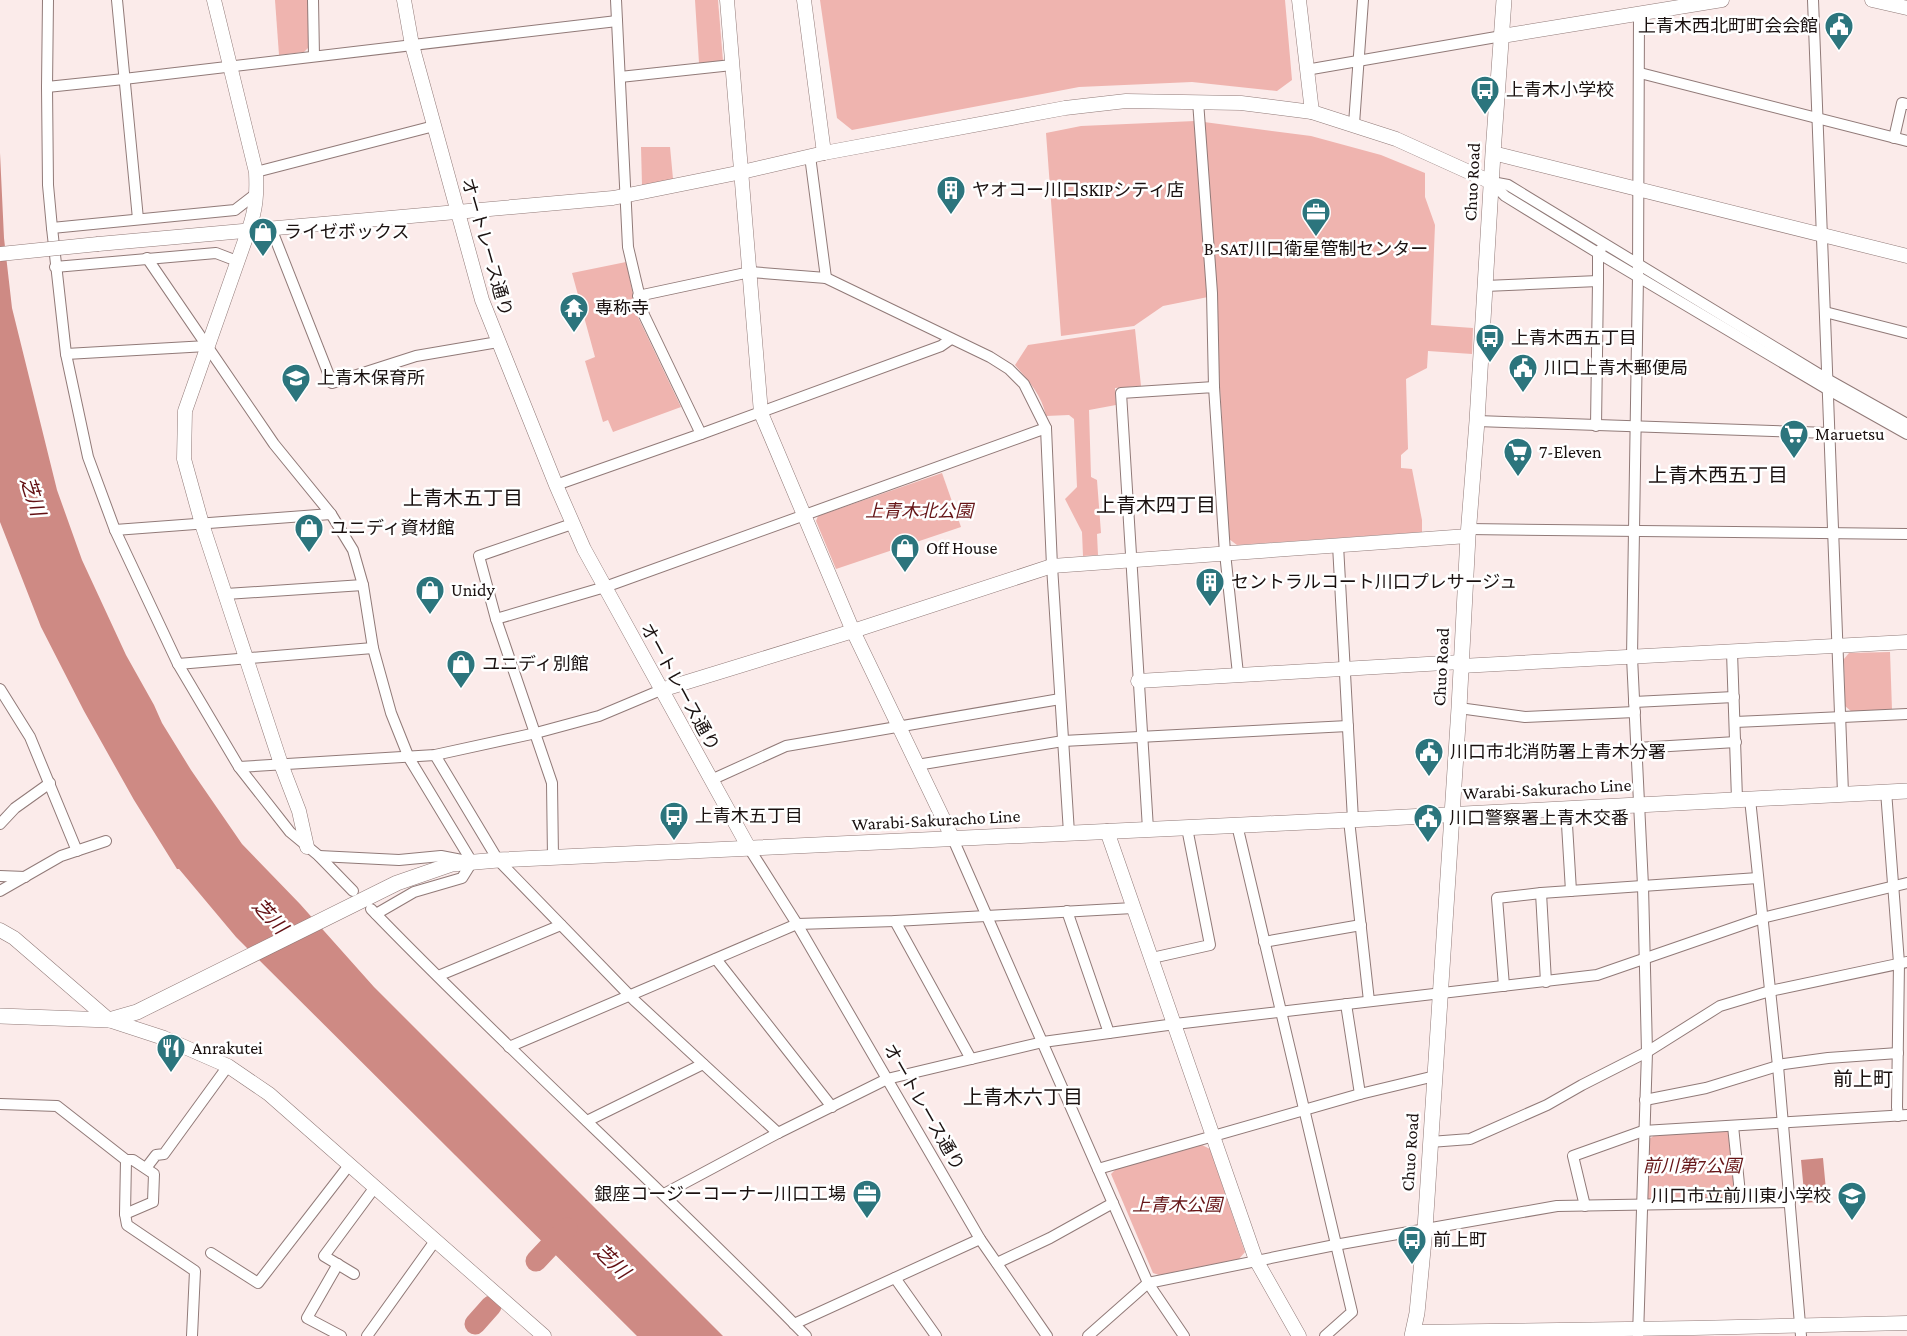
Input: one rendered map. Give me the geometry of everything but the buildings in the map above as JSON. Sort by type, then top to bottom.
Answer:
[{"type":"main road","name":"Chuo Road","points":[[1413,1334],[1425,1229],[1504,0]]},
{"type":"main road","name":"Warabi-Sakuracho Line","points":[[0,1016],[109,1020],[131,1014],[397,883],[452,864],[1907,791]]},
{"type":"street","points":[[48,0],[48,186],[66,354],[88,457],[115,530],[178,664],[239,767],[290,832],[319,856],[353,891]]},
{"type":"street","points":[[117,0],[138,219]]},
{"type":"street","points":[[214,0],[256,172],[257,193],[256,207],[249,230],[185,411],[184,459],[202,524],[281,764],[299,811],[307,847]]},
{"type":"street","points":[[313,0],[314,56]]},
{"type":"street","name":"オートレース通り","points":[[404,0],[412,45],[482,300],[572,525],[749,848],[797,924],[980,1239],[1047,1336]]},
{"type":"street","points":[[616,0],[628,247],[644,315],[701,434]]},
{"type":"street","points":[[727,0],[761,413],[853,631],[953,839],[1148,1283],[1184,1336]]},
{"type":"street","points":[[804,0],[824,153]]},
{"type":"street","points":[[1299,0],[1312,112]]},
{"type":"street","points":[[1354,124],[1363,0]]},
{"type":"street","points":[[1306,70],[1722,0]]},
{"type":"street","points":[[1813,0],[1842,793]]},
{"type":"street","points":[[1872,0],[1907,8]]},
{"type":"street","points":[[1638,1333],[1647,1052],[1640,804],[1632,657],[1639,13]]},
{"type":"street","points":[[47,87],[617,21]]},
{"type":"street","points":[[620,77],[732,65]]},
{"type":"street","points":[[1640,73],[1907,141]]},
{"type":"street","points":[[0,254],[626,196],[824,153],[1065,108],[1126,101],[1241,103],[1312,112],[1354,124],[1405,142],[1491,182],[1504,196],[1601,248],[1827,384],[1905,428]]},
{"type":"street","points":[[1198,101],[1212,293],[1214,387],[1225,553],[1238,674]]},
{"type":"street","points":[[1894,138],[1902,103],[1907,104]]},
{"type":"street","points":[[256,172],[434,126]]},
{"type":"street","points":[[1493,153],[1907,256]]},
{"type":"street","points":[[810,156],[826,278]]},
{"type":"street","points":[[52,228],[235,210],[257,193]]},
{"type":"street","points":[[271,228],[332,383],[416,356],[498,342]]},
{"type":"street","points":[[1596,426],[1598,281],[1601,248]]},
{"type":"street","points":[[56,267],[216,253],[237,261]]},
{"type":"street","points":[[147,258],[274,444],[331,514],[353,550],[363,585],[373,648],[391,713],[409,758],[472,862]]},
{"type":"street","points":[[638,296],[750,272],[826,278],[990,357],[1009,369],[1024,384],[1046,428],[1052,566],[1069,833]]},
{"type":"street","points":[[1485,286],[1598,281]]},
{"type":"street","points":[[1825,312],[1907,333]]},
{"type":"street","points":[[556,485],[761,413],[941,346],[951,339]]},
{"type":"street","points":[[66,354],[207,345]]},
{"type":"street","points":[[1148,829],[1121,393],[1214,387]]},
{"type":"street","points":[[1477,421],[1829,433]]},
{"type":"street","points":[[496,619],[605,587],[1046,428]]},
{"type":"street","points":[[115,530],[331,514]]},
{"type":"street","points":[[554,858],[552,783],[496,619],[479,556],[572,525]]},
{"type":"street","points":[[239,767],[409,758],[435,755],[536,733],[599,716],[661,690],[853,631],[1052,566],[1338,545],[1468,532],[1907,534]]},
{"type":"street","points":[[1338,545],[1346,668],[1351,820],[1369,1001]]},
{"type":"street","points":[[226,594],[363,585]]},
{"type":"street","points":[[1138,681],[1346,668],[1632,657],[1907,642]]},
{"type":"street","points":[[178,664],[373,648]]},
{"type":"street","points":[[1732,652],[1736,742],[1758,878],[1778,1066],[1801,1331]]},
{"type":"street","points":[[0,689],[30,737],[77,851]]},
{"type":"street","points":[[1459,708],[1525,717],[1734,697]]},
{"type":"street","points":[[711,780],[786,746],[1060,699]]},
{"type":"street","points":[[1735,722],[1907,714]]},
{"type":"street","points":[[917,765],[1063,741],[1348,726]]},
{"type":"street","points":[[1636,748],[1736,742]]},
{"type":"street","points":[[435,755],[498,860],[631,996],[778,1133]]},
{"type":"street","points":[[0,824],[15,808],[50,783]]},
{"type":"street","points":[[1886,792],[1892,886],[1903,962],[1896,1107],[1903,1115]]},
{"type":"street","points":[[1566,808],[1571,891]]},
{"type":"street","points":[[1237,825],[1352,1312],[1325,1336]]},
{"type":"street","points":[[1152,958],[1210,945],[1187,828]]},
{"type":"street","points":[[1107,831],[1256,1260],[1299,1336]]},
{"type":"street","points":[[0,891],[61,856],[106,841]]},
{"type":"street","points":[[319,856],[399,860],[441,856],[472,862]]},
{"type":"street","points":[[472,862],[462,878],[414,892],[373,911],[509,1047],[664,1194],[806,1336]]},
{"type":"street","points":[[0,876],[25,877]]},
{"type":"street","points":[[1504,986],[1497,898],[1758,878]]},
{"type":"street","points":[[664,1194],[778,1133],[887,1079],[1043,1042],[1175,1024],[1597,975],[1762,918],[1907,883]]},
{"type":"street","points":[[1541,893],[1546,982]]},
{"type":"street","points":[[509,1047],[797,924],[1133,908]]},
{"type":"street","points":[[1066,911],[1109,1033]]},
{"type":"street","points":[[895,921],[971,1059]]},
{"type":"street","points":[[438,976],[561,925]]},
{"type":"street","points":[[1264,942],[1361,925]]},
{"type":"street","points":[[0,930],[14,938],[109,1020],[164,1038],[228,1066],[269,1094],[544,1336]]},
{"type":"street","points":[[717,959],[832,1107]]},
{"type":"street","points":[[1430,1142],[1470,1139],[1547,1105],[1647,1052],[1720,1006],[1770,992],[1903,962]]},
{"type":"street","points":[[1346,1004],[1360,1094]]},
{"type":"street","points":[[1645,1100],[1706,1088],[1778,1066],[1828,1058],[1898,1053]]},
{"type":"street","points":[[587,1121],[703,1064]]},
{"type":"street","points":[[146,1168],[156,1155],[164,1154],[228,1066]]},
{"type":"street","points":[[1098,1169],[1360,1094],[1435,1076]]},
{"type":"street","points":[[0,1104],[57,1106],[126,1160],[133,1160],[154,1174],[153,1202],[125,1214]]},
{"type":"street","points":[[1585,1206],[1573,1156],[1643,1131],[1903,1115]]},
{"type":"street","points":[[1733,1126],[1741,1203]]},
{"type":"street","points":[[126,1160],[125,1214],[127,1225],[195,1271],[192,1336]]},
{"type":"street","points":[[211,1253],[258,1283],[350,1164]]},
{"type":"street","points":[[354,1274],[324,1256],[375,1187]]},
{"type":"street","points":[[1088,1336],[1148,1283],[1256,1260],[1557,1206],[1790,1202]]},
{"type":"street","points":[[996,1263],[1050,1238],[1113,1203]]},
{"type":"street","points":[[794,1324],[980,1239]]},
{"type":"street","points":[[370,1335],[435,1241]]},
{"type":"street","points":[[338,1264],[307,1318],[341,1336]]},
{"type":"street","points":[[895,1278],[936,1336]]},
{"type":"street","points":[[1413,1334],[1801,1331],[1907,1323]]},
{"type":"green space","points":[[275,0],[308,0],[309,47],[304,52],[279,55]]},
{"type":"green space","points":[[695,0],[718,0],[723,61],[699,63]]},
{"type":"green space","points":[[820,0],[1285,0],[1292,80],[1277,91],[1192,82],[1079,87],[852,130],[837,118]]},
{"type":"green space","points":[[1195,121],[1208,297],[1163,306],[1134,326],[1061,336],[1046,133],[1081,126]]},
{"type":"green space","points":[[1204,122],[1311,136],[1381,155],[1425,173],[1425,197],[1435,225],[1431,325],[1473,328],[1472,354],[1428,351],[1427,368],[1406,379],[1408,449],[1401,455],[1401,468],[1412,469],[1422,520],[1422,532],[1237,545],[1229,539]]},
{"type":"green space","points":[[641,147],[670,147],[673,179],[642,185]]},
{"type":"green space","points":[[626,262],[638,317],[681,407],[613,432],[608,420],[603,422],[585,361],[595,357],[572,273]]},
{"type":"green space","points":[[1135,329],[1141,386],[1115,388],[1116,405],[1089,410],[1091,477],[1097,480],[1101,533],[1097,534],[1098,555],[1083,556],[1082,532],[1065,499],[1077,487],[1074,419],[1069,415],[1046,416],[1038,395],[1015,365],[1028,345]]},
{"type":"green space","name":"上青木北公園","points":[[942,473],[961,527],[836,569],[816,521],[818,516]]},
{"type":"green space","points":[[1890,652],[1892,710],[1852,712],[1845,706],[1844,659],[1849,653]]},
{"type":"green space","name":"前川第7公園","points":[[1728,1131],[1731,1134],[1738,1196],[1734,1199],[1651,1202],[1647,1198],[1649,1139],[1655,1135]]},
{"type":"green space","name":"上青木公園","points":[[1202,1145],[1210,1149],[1245,1252],[1239,1259],[1159,1275],[1153,1273],[1111,1174],[1116,1169]]},
{"type":"water","name":"芝川","points":[[0,153],[4,238],[12,308],[57,490],[82,560],[126,655],[162,723],[242,844],[300,904],[374,987],[723,1336],[637,1336],[236,937],[177,869],[134,800],[84,711],[41,627],[0,522]]},
{"type":"water","points":[[1823,1158],[1827,1201],[1805,1203],[1801,1160]]},
{"type":"waterway","points":[[536,1261],[567,1228]]},
{"type":"waterway","points":[[475,1324],[491,1306]]},
{"type":"place","name":"上青木西北町町会会館","points":[[1839,52]]},
{"type":"place","name":"上青木小学校","points":[[1485,116]]},
{"type":"place","name":"ヤオコー川口SKIPシティ店","points":[[951,216]]},
{"type":"place","name":"B-SAT川口衛星管制センター","points":[[1316,238]]},
{"type":"place","name":"ライゼボックス","points":[[263,258]]},
{"type":"place","name":"専称寺","points":[[574,334]]},
{"type":"place","name":"上青木西五丁目","points":[[1490,364]]},
{"type":"place","name":"川口上青木郵便局","points":[[1523,394]]},
{"type":"place","name":"上青木保育所","points":[[296,404]]},
{"type":"place","name":"Maruetsu","points":[[1794,460]]},
{"type":"place","name":"7-Eleven","points":[[1518,478]]},
{"type":"place","name":"ユニディ資材館","points":[[309,554]]},
{"type":"place","name":"Off House","points":[[905,574]]},
{"type":"place","name":"セントラルコート川口プレサージュ","points":[[1210,608]]},
{"type":"place","name":"Unidy","points":[[430,616]]},
{"type":"place","name":"ユニディ別館","points":[[461,690]]},
{"type":"place","name":"川口市北消防署上青木分署","points":[[1429,778]]},
{"type":"place","name":"上青木五丁目","points":[[674,842]]},
{"type":"place","name":"川口警察署上青木交番","points":[[1428,844]]},
{"type":"place","name":"Anrakutei","points":[[171,1074]]},
{"type":"place","name":"銀座コージーコーナー川口工場","points":[[867,1220]]},
{"type":"place","name":"川口市立前川東小学校","points":[[1852,1222]]},
{"type":"place","name":"前上町","points":[[1412,1266]]},
{"type":"district","name":"上青木西五丁目","points":[[1718,475]]},
{"type":"district","name":"上青木五丁目","points":[[463,498]]},
{"type":"district","name":"上青木四丁目","points":[[1156,505]]},
{"type":"district","name":"前上町","points":[[1863,1079]]},
{"type":"district","name":"上青木六丁目","points":[[1023,1097]]}]
